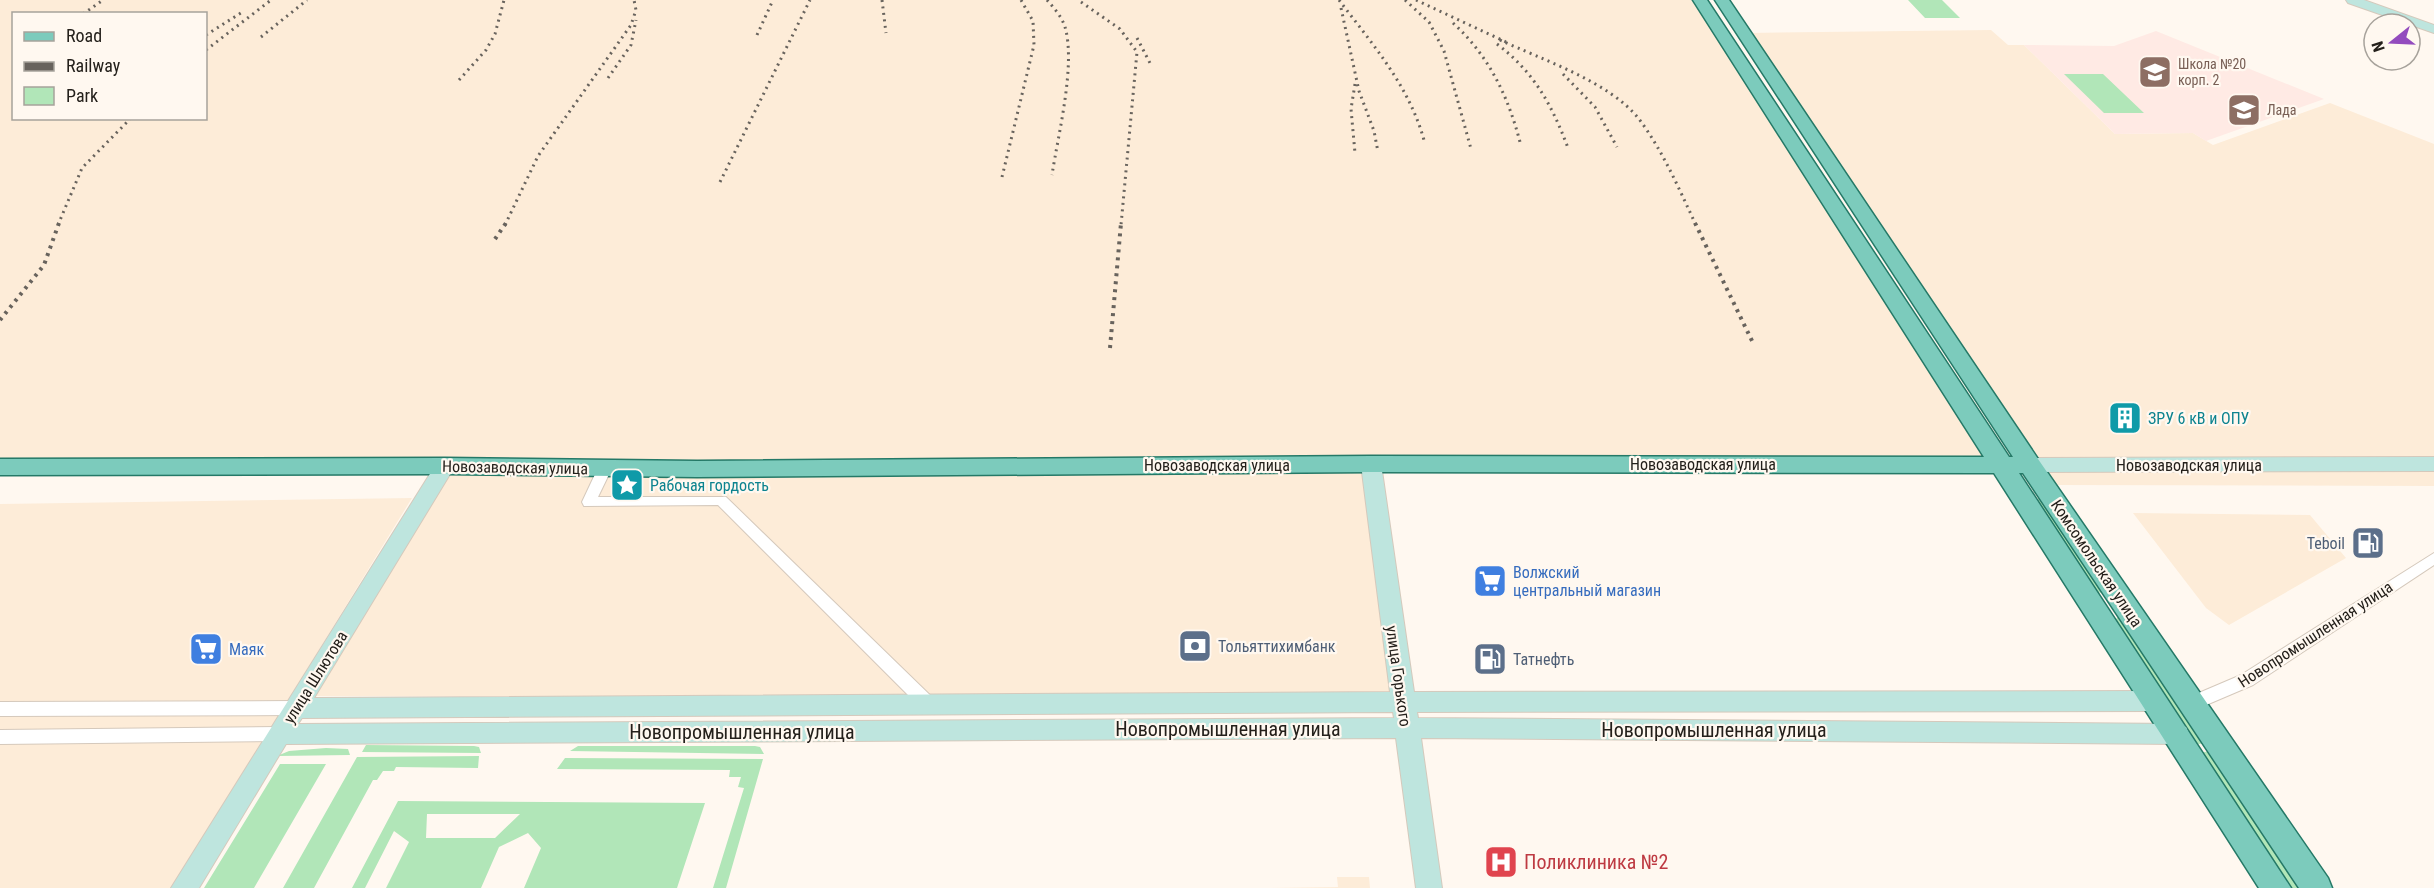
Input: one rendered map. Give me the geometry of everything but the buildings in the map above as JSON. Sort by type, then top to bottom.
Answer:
[{"type":"main road","name":"Комсомольская улица","points":[[1700,0],[2276,888]]},
{"type":"main road","name":"Комсомольская улица","points":[[1722,0],[2030,465],[2317,888]]},
{"type":"main road","points":[[2352,0],[2434,29]]},
{"type":"main road","points":[[1786,134],[1811,134]]},
{"type":"main road","points":[[1853,236],[1879,236]]},
{"type":"main road","name":"Новозаводская улица","points":[[0,467],[605,468],[1371,464],[2433,465]]},
{"type":"main road","name":"улица Горького","points":[[1371,464],[1429,888]]},
{"type":"main road","name":"улица Шлютова","points":[[184,888],[445,466]]},
{"type":"main road","points":[[2092,604],[2125,604]]},
{"type":"main road","name":"Новопромышленная улица","points":[[295,708],[1403,702],[2155,701]]},
{"type":"main road","name":"Новопромышленная улица","points":[[279,734],[1406,728],[2177,734]]},
{"type":"street","points":[[605,468],[589,502],[721,500],[929,705]]},
{"type":"street","name":"Новопромышленная улица","points":[[2193,703],[2247,680],[2434,558]]},
{"type":"street","points":[[0,709],[295,708]]},
{"type":"street","points":[[0,737],[279,734]]},
{"type":"shaded area","points":[[0,0],[1698,0],[2001,465],[0,467]]},
{"type":"shaded area","points":[[1991,30],[2008,45],[2024,45],[2115,134],[2193,133],[2213,145],[2330,103],[2434,144],[2434,486],[2053,485],[1747,33]]},
{"type":"shaded area","name":"Школа №20 корп. 2","points":[[2156,31],[2324,99],[2206,141],[2193,133],[2115,134],[2024,45],[2114,46]]},
{"type":"shaded area","points":[[1364,468],[1393,696],[310,696],[448,470]]},
{"type":"shaded area","points":[[412,498],[173,888],[0,888],[0,504]]},
{"type":"shaded area","points":[[2133,513],[2310,515],[2346,558],[2229,625],[2206,608]]},
{"type":"shaded area","points":[[1337,877],[1369,877],[1370,888],[1268,888],[1338,887]]},
{"type":"green space","points":[[1908,0],[1942,0],[1960,18],[1925,18]]},
{"type":"green space","points":[[2064,74],[2103,74],[2144,113],[2104,113]]},
{"type":"green space","points":[[2040,497],[2104,594],[2098,592],[2037,500]]},
{"type":"green space","points":[[2120,615],[2212,743],[2198,744],[2116,619]]},
{"type":"green space","points":[[366,745],[474,746],[479,747],[481,753],[362,752]]},
{"type":"green space","points":[[578,746],[755,746],[760,747],[764,754],[570,751]]},
{"type":"green space","points":[[348,749],[350,755],[277,756],[289,751]]},
{"type":"green space","points":[[2218,751],[2308,888],[2291,888],[2203,752]]},
{"type":"green space","points":[[479,756],[478,768],[396,767],[394,771],[383,771],[377,780],[373,780],[314,888],[283,888],[357,757]]},
{"type":"green space","points":[[565,758],[763,759],[726,888],[713,888],[744,788],[738,787],[741,777],[729,777],[730,770],[557,769]]},
{"type":"green space","points":[[280,764],[326,764],[254,888],[204,888]]},
{"type":"green space","points":[[398,801],[705,803],[677,888],[524,888],[541,848],[528,833],[499,847],[481,888],[386,888],[409,842],[394,831],[365,888],[352,888]],"holes":[[[427,814],[520,814],[495,838],[426,838]]]},
{"type":"railway","points":[[86,12],[103,0]]},
{"type":"railway","points":[[207,49],[271,0]]},
{"type":"railway","points":[[261,37],[307,0]]},
{"type":"railway","points":[[459,80],[486,50],[495,34],[504,0]]},
{"type":"railway","points":[[506,223],[538,156],[631,25],[636,10],[634,0]]},
{"type":"railway","points":[[757,35],[773,0]]},
{"type":"railway","points":[[720,182],[810,0]]},
{"type":"railway","points":[[882,0],[886,33]]},
{"type":"railway","points":[[1002,177],[1034,45],[1033,21],[1021,0]]},
{"type":"railway","points":[[1047,0],[1060,16],[1068,43],[1065,100],[1052,175]]},
{"type":"railway","points":[[1339,0],[1401,86],[1419,124],[1425,144]]},
{"type":"railway","points":[[1405,0],[1429,22],[1444,51],[1471,149]]},
{"type":"railway","points":[[1416,0],[1506,42]]},
{"type":"railway","points":[[1081,2],[1120,29],[1137,52],[1121,225]]},
{"type":"railway","points":[[1341,8],[1359,91],[1374,131],[1378,152]]},
{"type":"railway","points":[[207,34],[244,11]]},
{"type":"railway","points":[[608,78],[631,45],[636,20]]},
{"type":"railway","points":[[1453,23],[1488,64],[1511,111],[1521,146]]},
{"type":"railway","points":[[1137,38],[1151,65]]},
{"type":"railway","points":[[1500,40],[1575,73],[1594,83],[1626,106],[1639,119],[1656,144],[1696,225]]},
{"type":"railway","points":[[1497,44],[1532,78],[1548,104],[1568,148]]},
{"type":"railway","points":[[1563,74],[1595,107],[1617,147]]},
{"type":"railway","points":[[1355,84],[1351,109],[1355,153]]},
{"type":"railway","points":[[58,225],[82,168],[129,120]]},
{"type":"railway","points":[[0,320],[44,265],[59,223]]},
{"type":"railway","points":[[495,239],[506,223]]},
{"type":"railway","points":[[1110,348],[1121,223]]},
{"type":"railway","points":[[1695,223],[1754,345]]},
{"type":"place","name":"Школа №20 корп. 2","points":[[2155,72]]},
{"type":"place","name":"Лада","points":[[2244,110]]},
{"type":"place","name":"ЗРУ 6 кВ и ОПУ","points":[[2125,418]]},
{"type":"place","name":"Рабочая гордость","points":[[627,485]]},
{"type":"place","name":"Teboil","points":[[2368,543]]},
{"type":"place","name":"Волжский центральный магазин","points":[[1490,581]]},
{"type":"place","name":"Тольяттихимбанк","points":[[1195,646]]},
{"type":"place","name":"Маяк","points":[[206,649]]},
{"type":"place","name":"Татнефть","points":[[1490,659]]},
{"type":"place","name":"Поликлиника №2","points":[[1501,862]]}]
